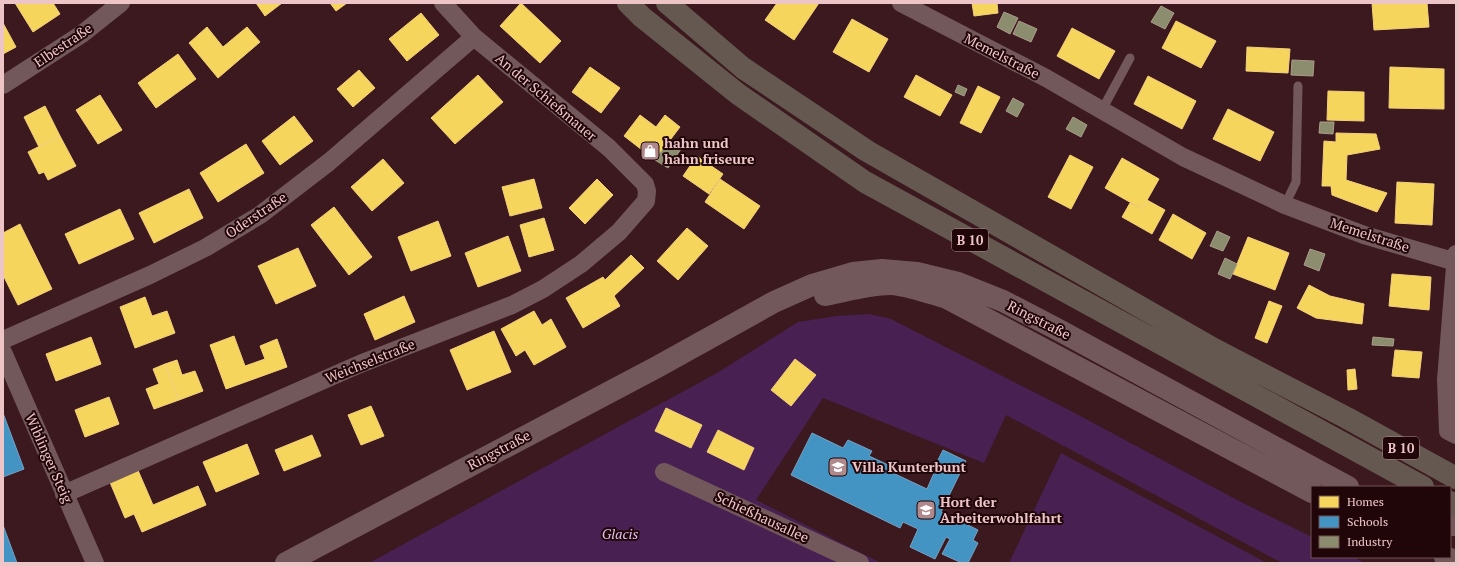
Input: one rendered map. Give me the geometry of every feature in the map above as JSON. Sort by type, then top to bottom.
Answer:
[{"type":"highway","name":"B 10","points":[[628,3],[642,17],[738,94],[865,182],[1421,486]]},
{"type":"highway","name":"B 10","points":[[667,3],[743,68],[867,151],[1214,349],[1347,418],[1456,478]]},
{"type":"main road","name":"Ringstraße","points":[[286,563],[712,337],[774,302],[812,284],[853,273],[882,270],[917,272],[958,283],[1003,301],[1346,486]]},
{"type":"main road","name":"Ringstraße","points":[[712,337],[797,302],[853,289],[875,286],[892,284],[909,287],[948,298],[1311,491]]},
{"type":"street","name":"Elbestraße","points":[[3,85],[82,34],[121,3]]},
{"type":"street","name":"An der Schießmauer","points":[[443,3],[474,37],[609,148],[645,184],[647,191]]},
{"type":"street","name":"Memelstraße","points":[[909,5],[1046,78],[1184,157],[1285,205],[1364,235],[1456,262]]},
{"type":"street","name":"Oderstraße","points":[[3,340],[150,275],[205,248],[260,216],[329,162],[474,37]]},
{"type":"street","name":"Weichselstraße","points":[[64,494],[360,364],[512,305],[543,289],[581,264],[619,232],[646,201],[647,191]]},
{"type":"street","points":[[1452,433],[1446,380],[1456,254]]},
{"type":"street","name":"Wiblinger Steig","points":[[3,352],[95,563]]},
{"type":"street","name":"Schießhausallee","points":[[664,472],[860,563]]},
{"type":"lane","points":[[1102,110],[1130,58]]},
{"type":"lane","points":[[1285,205],[1296,182],[1298,86]]},
{"type":"green space","name":"Glacis","points":[[869,314],[891,319],[1069,410],[1241,502],[1311,537],[1311,558],[1355,558],[1365,563],[1282,563],[1006,415],[984,463],[823,398],[756,500],[881,563],[369,563],[717,373],[798,322],[837,316]]},
{"type":"green space","points":[[1061,453],[1267,563],[1009,563]]},
{"type":"building: Homes","points":[[15,3],[53,3],[60,14],[33,32]]},
{"type":"building: Homes","points":[[256,3],[282,3],[265,16]]},
{"type":"building: Homes","points":[[330,3],[347,3],[336,11]]},
{"type":"building: Homes","points":[[521,3],[561,41],[540,63],[500,26]]},
{"type":"building: Homes","points":[[777,3],[819,3],[794,40],[765,20]]},
{"type":"building: Homes","points":[[972,3],[997,3],[998,13],[974,16]]},
{"type":"building: Homes","points":[[1372,3],[1427,3],[1429,27],[1374,30]]},
{"type":"building: Homes","points":[[421,13],[439,35],[407,61],[389,39]]},
{"type":"building: Homes","points":[[852,19],[888,39],[869,72],[833,52]]},
{"type":"building: Homes","points":[[1176,21],[1216,41],[1201,68],[1162,48]]},
{"type":"building: Homes","points":[[3,23],[16,47],[3,54]]},
{"type":"building: Homes","points":[[207,27],[223,47],[247,27],[260,42],[218,78],[189,43]]},
{"type":"building: Homes","points":[[1072,28],[1115,51],[1099,79],[1057,56]]},
{"type":"building: Homes","points":[[1247,47],[1290,49],[1288,73],[1246,71]]},
{"type":"building: Homes","points":[[178,54],[196,79],[156,108],[138,83]]},
{"type":"building: Homes","points":[[590,67],[620,88],[601,113],[572,92]]},
{"type":"building: Homes","points":[[1390,67],[1444,69],[1444,109],[1389,108]]},
{"type":"building: Homes","points":[[359,70],[375,88],[353,107],[337,89]]},
{"type":"building: Homes","points":[[478,75],[503,102],[455,144],[431,118]]},
{"type":"building: Homes","points":[[916,75],[952,95],[940,116],[904,97]]},
{"type":"building: Homes","points":[[1148,76],[1196,101],[1182,129],[1134,104]]},
{"type":"building: Homes","points":[[978,86],[1000,97],[981,133],[960,123]]},
{"type":"building: Homes","points":[[1328,91],[1364,92],[1364,121],[1327,120]]},
{"type":"building: Homes","points":[[100,95],[122,130],[98,144],[76,110]]},
{"type":"building: Homes","points":[[45,106],[60,136],[39,147],[24,117]]},
{"type":"building: Homes","points":[[1228,109],[1274,132],[1260,161],[1213,139]]},
{"type":"building: Homes","points":[[640,115],[656,127],[665,115],[680,127],[655,160],[624,136]]},
{"type":"building: Homes","points":[[294,116],[313,141],[280,165],[262,141]]},
{"type":"building: Homes","points":[[1336,133],[1376,134],[1380,149],[1347,155],[1346,180],[1387,193],[1377,212],[1332,195],[1331,186],[1322,186],[1324,141],[1336,142]]},
{"type":"building: Homes","points":[[60,136],[76,166],[48,180],[44,172],[39,174],[28,152]]},
{"type":"building: Homes","points":[[246,144],[264,173],[218,202],[200,173]]},
{"type":"building: Homes","points":[[1070,155],[1093,167],[1071,209],[1048,197]]},
{"type":"building: Homes","points":[[697,156],[723,174],[709,194],[683,176]]},
{"type":"building: Homes","points":[[1122,158],[1159,179],[1142,209],[1105,188]]},
{"type":"building: Homes","points":[[383,159],[404,183],[372,211],[351,187]]},
{"type":"building: Homes","points":[[534,179],[542,208],[510,216],[502,187]]},
{"type":"building: Homes","points":[[597,179],[613,195],[585,224],[569,208]]},
{"type":"building: Homes","points":[[720,179],[760,206],[744,229],[705,202]]},
{"type":"building: Homes","points":[[1397,182],[1434,184],[1432,225],[1395,223]]},
{"type":"building: Homes","points":[[189,189],[203,218],[154,243],[139,213]]},
{"type":"building: Homes","points":[[1147,200],[1165,210],[1152,234],[1122,217],[1130,203],[1142,209]]},
{"type":"building: Homes","points":[[334,207],[372,257],[349,275],[311,225]]},
{"type":"building: Homes","points":[[120,209],[134,239],[79,264],[65,234]]},
{"type":"building: Homes","points":[[1173,214],[1206,233],[1192,259],[1159,240]]},
{"type":"building: Homes","points":[[544,218],[554,250],[529,257],[520,225]]},
{"type":"building: Homes","points":[[438,221],[451,256],[411,271],[398,237]]},
{"type":"building: Homes","points":[[20,224],[52,289],[18,305],[3,275],[3,233]]},
{"type":"building: Homes","points":[[687,228],[708,246],[678,280],[657,261]]},
{"type":"building: Homes","points":[[508,236],[521,271],[478,287],[465,253]]},
{"type":"building: Homes","points":[[1248,237],[1289,253],[1275,290],[1233,274]]},
{"type":"building: Homes","points":[[298,248],[316,286],[276,304],[258,266]]},
{"type":"building: Homes","points":[[631,255],[644,268],[614,296],[620,306],[583,328],[566,298],[603,277],[605,280]]},
{"type":"building: Homes","points":[[1392,274],[1431,277],[1429,310],[1389,306]]},
{"type":"building: Homes","points":[[1309,285],[1330,296],[1364,304],[1362,324],[1316,318],[1297,308]]},
{"type":"building: Homes","points":[[404,296],[415,322],[375,340],[364,314]]},
{"type":"building: Homes","points":[[145,297],[152,316],[167,311],[175,333],[135,348],[120,307]]},
{"type":"building: Homes","points":[[1269,301],[1282,306],[1267,343],[1255,338]]},
{"type":"building: Homes","points":[[534,311],[542,325],[551,319],[566,347],[534,365],[525,350],[516,356],[501,329]]},
{"type":"building: Homes","points":[[494,331],[511,372],[467,390],[450,350]]},
{"type":"building: Homes","points":[[234,336],[245,366],[265,359],[260,346],[277,339],[287,367],[226,389],[210,345]]},
{"type":"building: Homes","points":[[91,337],[101,364],[56,381],[46,354]]},
{"type":"building: Homes","points":[[1395,350],[1422,352],[1419,378],[1392,376]]},
{"type":"building: Homes","points":[[795,359],[816,375],[791,406],[771,390]]},
{"type":"building: Homes","points":[[177,360],[182,375],[195,371],[203,391],[179,400],[165,364]]},
{"type":"building: Homes","points":[[165,364],[179,400],[154,409],[146,389],[159,384],[153,369]]},
{"type":"building: Homes","points":[[1355,369],[1357,389],[1348,390],[1347,370]]},
{"type":"building: Homes","points":[[109,397],[119,424],[85,437],[75,410]]},
{"type":"building: Homes","points":[[371,406],[384,436],[361,445],[348,415]]},
{"type":"building: Homes","points":[[666,408],[702,425],[691,448],[655,431]]},
{"type":"building: Homes","points":[[718,430],[754,448],[744,470],[707,452]]},
{"type":"building: Homes","points":[[312,435],[321,456],[284,471],[275,450]]},
{"type":"building: Homes","points":[[247,444],[259,474],[216,492],[203,462]]},
{"type":"building: Homes","points":[[137,468],[153,505],[198,486],[206,505],[142,532],[134,514],[125,518],[109,480]]},
{"type":"building: Schools","points":[[3,413],[24,469],[3,477]]},
{"type":"building: Schools","points":[[812,433],[843,448],[848,440],[872,451],[869,456],[897,469],[895,474],[927,489],[934,473],[932,472],[943,450],[966,461],[941,512],[978,530],[973,540],[978,543],[968,563],[962,563],[942,554],[950,539],[946,537],[935,559],[910,547],[918,529],[903,522],[900,528],[791,475]]},
{"type":"building: Schools","points":[[3,525],[17,563],[3,563]]},
{"type":"building: Industry","points":[[1161,6],[1174,13],[1165,29],[1151,22]]},
{"type":"building: Industry","points":[[1004,12],[1018,18],[1010,34],[997,27]]},
{"type":"building: Industry","points":[[1019,21],[1037,29],[1031,42],[1013,34]]},
{"type":"building: Industry","points":[[1292,60],[1314,61],[1313,76],[1291,75]]},
{"type":"building: Industry","points":[[958,85],[967,89],[964,96],[955,92]]},
{"type":"building: Industry","points":[[1013,98],[1024,104],[1017,117],[1006,111]]},
{"type":"building: Industry","points":[[1073,117],[1087,125],[1081,137],[1066,129]]},
{"type":"building: Industry","points":[[1320,122],[1334,122],[1333,134],[1319,133]]},
{"type":"building: Industry","points":[[669,141],[681,149],[668,168],[655,160]]},
{"type":"building: Industry","points":[[1217,231],[1230,237],[1223,251],[1210,246]]},
{"type":"building: Industry","points":[[1310,249],[1325,254],[1319,271],[1304,265]]},
{"type":"building: Industry","points":[[1225,258],[1237,264],[1230,279],[1218,274]]},
{"type":"building: Industry","points":[[1373,337],[1394,339],[1393,346],[1372,345]]},
{"type":"place","name":"hahn und hahn friseure","points":[[650,151]]},
{"type":"place","name":"Villa Kunterbunt","points":[[838,467]]},
{"type":"place","name":"Hort der Arbeiterwohlfahrt","points":[[926,510]]}]
